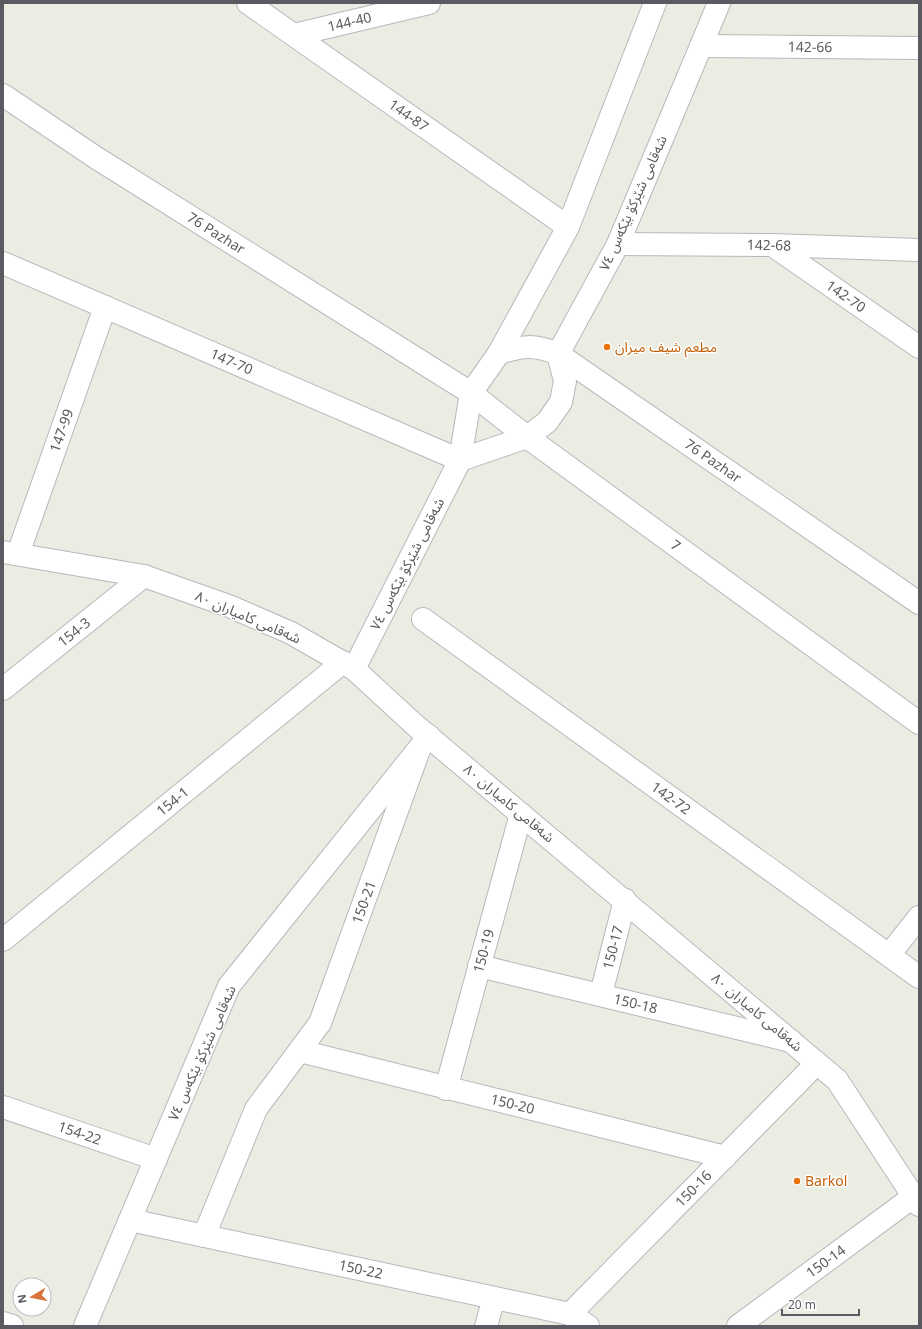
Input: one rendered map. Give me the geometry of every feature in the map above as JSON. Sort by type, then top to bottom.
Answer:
[{"type":"street","name":"144-87","points":[[248,3],[568,227]]},
{"type":"street","name":"144-40","points":[[294,35],[428,3]]},
{"type":"street","name":"شەقامی شێرکۆ بێکەس ٧٤","points":[[348,666],[460,460],[472,393],[499,353],[568,227],[656,3]]},
{"type":"street","name":"شەقامی شێرکۆ بێکەس ٧٤","points":[[558,354],[618,244],[718,3]]},
{"type":"street","name":"142-66","points":[[701,46],[919,48]]},
{"type":"street","name":"76 Pazhar","points":[[3,95],[95,157],[432,368]]},
{"type":"street","name":"142-68","points":[[618,244],[919,250]]},
{"type":"street","name":"142-70","points":[[772,246],[919,347]]},
{"type":"street","name":"147-70","points":[[3,263],[460,460]]},
{"type":"street","name":"147-99","points":[[11,553],[105,307]]},
{"type":"street","name":"76 Pazhar","points":[[499,353],[522,346],[543,348],[558,354],[919,603]]},
{"type":"street","points":[[460,460],[527,437],[547,422],[561,402],[565,381],[558,354]]},
{"type":"street","name":"7","points":[[432,368],[472,393],[527,437],[919,723]]},
{"type":"street","name":"شەقامی کامیاران ٨٠","points":[[11,553],[144,576],[229,606],[291,634],[348,666],[424,742],[521,814],[837,1080],[916,1201]]},
{"type":"street","name":"154-3","points":[[3,689],[144,576]]},
{"type":"street","name":"142-72","points":[[423,619],[919,977]]},
{"type":"street","name":"154-1","points":[[3,940],[348,666]]},
{"type":"street","name":"شەقامی شێرکۆ بێکەس ٧٤","points":[[85,1326],[229,986],[424,742]]},
{"type":"street","name":"150-21","points":[[204,1236],[256,1109],[320,1023],[424,742]]},
{"type":"street","name":"150-19","points":[[446,1089],[521,814]]},
{"type":"street","name":"150-17","points":[[601,994],[625,900]]},
{"type":"street","points":[[889,955],[919,917]]},
{"type":"street","name":"150-18","points":[[480,966],[791,1041]]},
{"type":"street","name":"150-20","points":[[300,1051],[446,1089],[725,1157]]},
{"type":"street","name":"150-16","points":[[570,1314],[817,1063]]},
{"type":"street","name":"154-22","points":[[3,1107],[156,1159]]},
{"type":"street","name":"150-14","points":[[738,1326],[916,1201]]},
{"type":"street","name":"150-22","points":[[130,1220],[570,1314],[588,1326]]},
{"type":"street","points":[[486,1326],[494,1298]]},
{"type":"street","points":[[3,1323],[12,1326]]},
{"type":"place","name":"مطعم شيف ميران","points":[[607,347]]},
{"type":"place","name":"Barkol","points":[[797,1181]]}]
